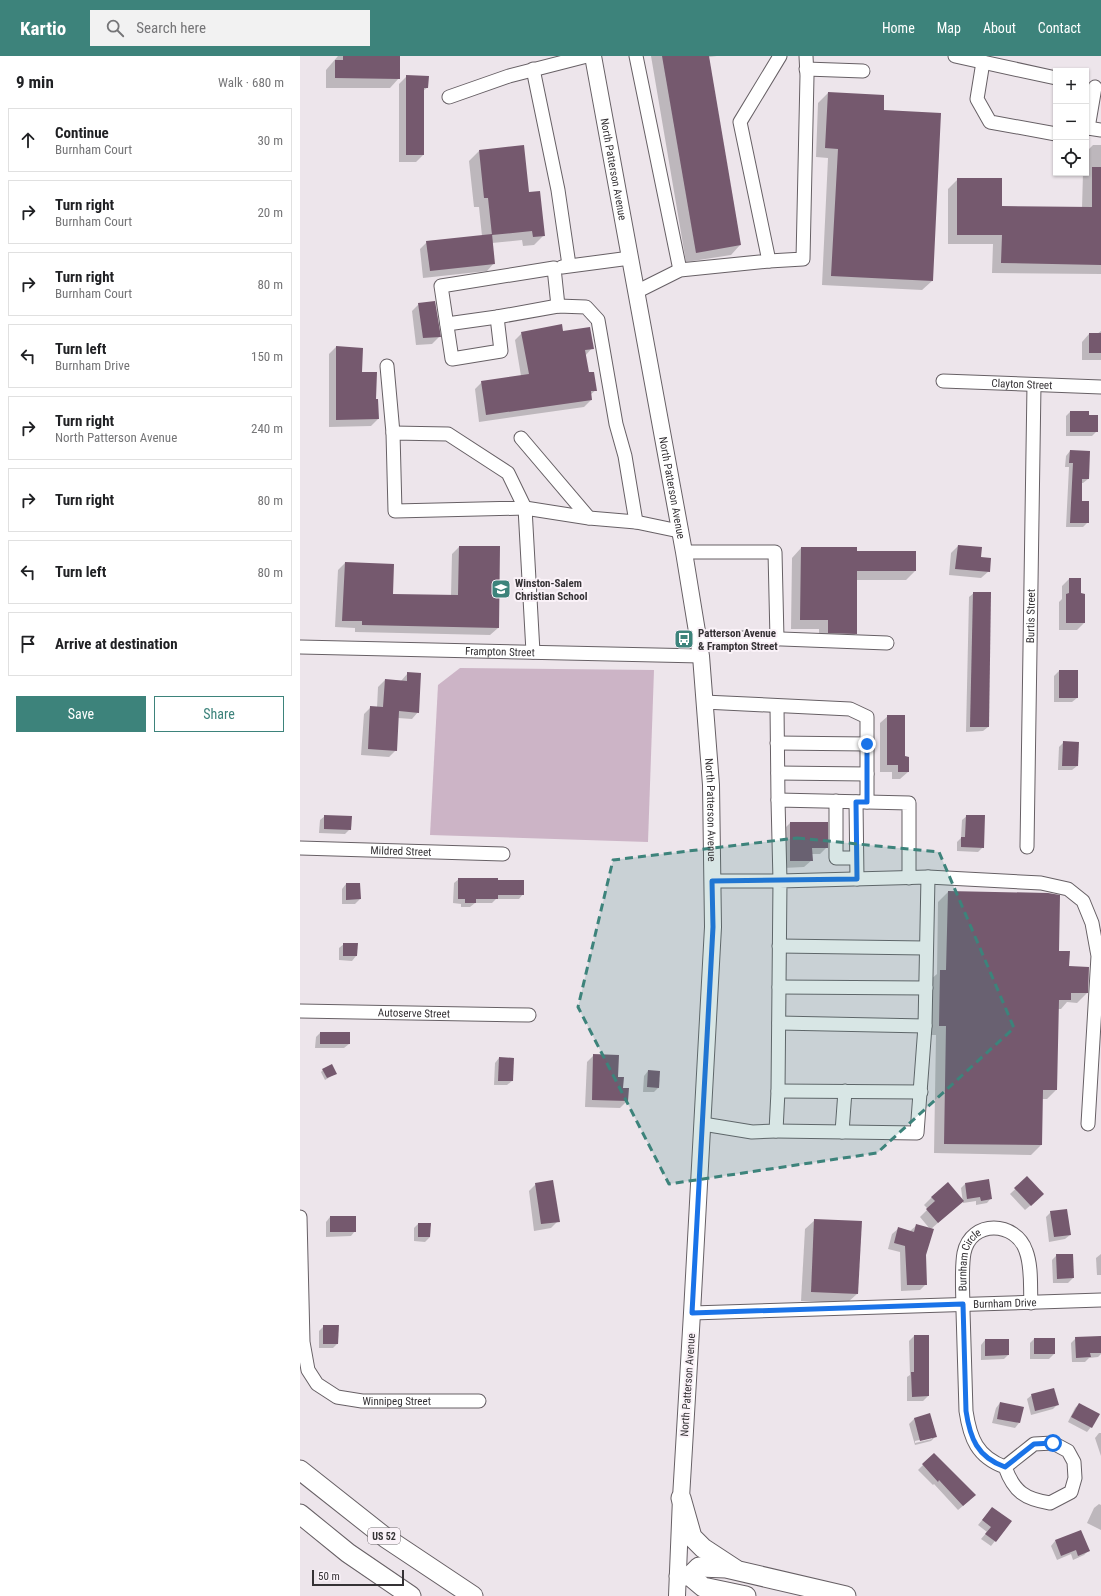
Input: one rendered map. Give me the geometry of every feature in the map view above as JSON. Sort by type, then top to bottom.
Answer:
[{"type":"highway","name":"US 52","points":[[300,1470],[386,1538],[473,1596]]},
{"type":"highway","points":[[681,1498],[692,1537],[703,1548],[740,1572]]},
{"type":"highway","points":[[300,1514],[348,1553],[411,1596]]},
{"type":"highway","points":[[745,1596],[703,1587],[684,1576],[699,1567],[726,1568],[846,1596]]},
{"type":"main road","name":"North Patterson Avenue","points":[[593,56],[684,552],[701,656],[711,785],[713,927],[681,1498],[684,1576],[677,1596]]},
{"type":"street","points":[[449,97],[509,76],[587,56]]},
{"type":"street","points":[[636,56],[680,270]]},
{"type":"street","points":[[769,261],[740,122],[780,56]]},
{"type":"street","points":[[955,56],[1053,77]]},
{"type":"street","points":[[983,62],[977,100],[990,122],[1053,133]]},
{"type":"street","points":[[636,292],[680,270],[803,259],[806,63],[863,71]]},
{"type":"street","points":[[533,69],[558,190],[569,265]]},
{"type":"street","points":[[1092,129],[1094,87]]},
{"type":"street","points":[[497,317],[501,351],[452,359],[441,286],[569,265],[630,258]]},
{"type":"street","points":[[554,268],[558,306]]},
{"type":"street","points":[[447,324],[558,306],[586,307],[598,320],[616,424],[626,456],[636,522]]},
{"type":"street","points":[[388,366],[393,433],[395,511],[525,508],[589,518],[636,522],[679,531]]},
{"type":"street","name":"Clayton Street","points":[[943,381],[1101,388]]},
{"type":"street","name":"Burtis Street","points":[[1027,847],[1034,385]]},
{"type":"street","points":[[393,433],[448,434],[508,473],[525,508],[533,652]]},
{"type":"street","points":[[521,438],[589,518]]},
{"type":"street","points":[[684,552],[775,552],[777,639]]},
{"type":"street","points":[[698,638],[888,643]]},
{"type":"street","name":"Frampton Street","points":[[300,647],[701,656]]},
{"type":"street","points":[[704,702],[850,710],[867,717],[867,774],[861,802],[856,858],[857,879]]},
{"type":"street","points":[[776,1131],[780,946],[777,706]]},
{"type":"street","points":[[777,743],[867,744]]},
{"type":"street","points":[[778,773],[867,774]]},
{"type":"street","points":[[778,800],[909,802],[909,878]]},
{"type":"street","points":[[836,802],[836,858],[856,858]]},
{"type":"street","name":"Mildred Street","points":[[300,848],[503,854]]},
{"type":"street","points":[[712,881],[780,881],[928,877],[1041,883],[1068,889],[1083,901],[1092,923],[1098,956],[1088,1124]]},
{"type":"street","points":[[703,1124],[752,1132],[917,1133],[925,1026],[928,877]]},
{"type":"street","points":[[780,946],[926,948]]},
{"type":"street","points":[[779,987],[926,988]]},
{"type":"street","name":"Autoserve Street","points":[[300,1011],[529,1015]]},
{"type":"street","points":[[779,1023],[925,1026]]},
{"type":"street","points":[[778,1091],[921,1092]]},
{"type":"street","points":[[842,1132],[845,1091]]},
{"type":"street","name":"Winnipeg Street","points":[[300,1217],[303,1342],[308,1370],[317,1384],[337,1397],[362,1401],[479,1400]]},
{"type":"street","name":"Burnham Circle","points":[[1005,1467],[994,1463],[978,1448],[968,1427],[966,1411],[963,1304],[964,1253],[968,1243],[975,1233],[991,1228],[1007,1231],[1017,1237],[1026,1251],[1029,1268],[1031,1302]]},
{"type":"street","name":"Burnham Drive","points":[[692,1313],[1101,1300]]},
{"type":"street","points":[[1053,1443],[1068,1451],[1074,1462],[1076,1478],[1071,1492],[1050,1503],[1036,1501],[1015,1489],[1005,1467],[1034,1444],[1053,1443]]},
{"type":"highlighted area","points":[[797,838],[939,852],[1014,1028],[877,1153],[669,1184],[578,1007],[613,860]]},
{"type":"shaded area","points":[[460,668],[654,670],[648,842],[430,835],[438,685]]},
{"type":"building","points":[[343,56],[400,56],[400,79],[335,78],[335,60],[343,60]]},
{"type":"building","points":[[662,56],[709,56],[741,245],[696,253]]},
{"type":"building","points":[[406,75],[429,76],[428,88],[424,88],[424,155],[406,155]]},
{"type":"building","points":[[828,92],[884,95],[884,110],[941,113],[933,281],[831,276],[838,149],[825,148]]},
{"type":"building","points":[[524,145],[529,192],[540,191],[545,236],[533,237],[532,231],[492,235],[488,198],[484,198],[479,150]]},
{"type":"building","points":[[1092,167],[1101,167],[1101,265],[1001,263],[1002,235],[957,235],[957,178],[1002,178],[1002,206],[1092,207]]},
{"type":"building","points":[[492,234],[495,264],[430,271],[426,241]]},
{"type":"building","points":[[435,301],[441,337],[423,338],[418,303]]},
{"type":"building","points":[[562,324],[563,331],[590,327],[594,349],[585,350],[589,372],[594,372],[597,391],[591,391],[592,400],[486,415],[481,381],[529,374],[521,332]]},
{"type":"building","points":[[1089,333],[1101,333],[1101,353],[1089,353]]},
{"type":"building","points":[[336,346],[363,348],[362,372],[377,372],[376,399],[378,399],[379,419],[336,420]]},
{"type":"building","points":[[1070,411],[1089,411],[1089,415],[1098,415],[1098,432],[1070,432]]},
{"type":"building","points":[[1070,450],[1090,451],[1089,479],[1082,479],[1082,501],[1089,501],[1089,523],[1070,523],[1073,463],[1069,463]]},
{"type":"building","points":[[958,545],[982,547],[981,557],[991,558],[990,572],[955,569]]},
{"type":"building","points":[[459,546],[500,546],[499,628],[362,625],[362,621],[342,621],[345,562],[394,564],[393,594],[458,595]]},
{"type":"building","points":[[801,547],[857,547],[857,551],[916,551],[916,571],[857,571],[857,634],[828,633],[828,620],[800,620]]},
{"type":"building","points":[[1069,578],[1081,578],[1081,593],[1085,594],[1085,623],[1066,623],[1066,594],[1069,593]]},
{"type":"building","points":[[973,592],[991,592],[989,727],[970,727]]},
{"type":"building","points":[[1059,670],[1078,670],[1078,698],[1059,698]]},
{"type":"building","points":[[407,672],[421,673],[419,713],[399,711],[397,751],[368,749],[370,706],[383,707],[385,679],[407,681]]},
{"type":"building","points":[[887,715],[905,715],[905,756],[909,757],[909,772],[898,772],[898,765],[887,765]]},
{"type":"building","points":[[1063,741],[1079,742],[1078,766],[1062,766]]},
{"type":"building","points":[[324,815],[352,816],[351,830],[324,829]]},
{"type":"building","points":[[966,815],[985,815],[984,848],[961,847],[961,837],[965,837]]},
{"type":"building","points":[[790,822],[828,822],[828,848],[812,848],[813,861],[790,861]]},
{"type":"building","points":[[458,878],[498,878],[498,880],[524,880],[524,895],[498,895],[498,899],[476,899],[476,903],[465,903],[465,899],[458,899]]},
{"type":"building","points":[[346,883],[360,883],[361,899],[346,900]]},
{"type":"building","points":[[948,891],[1048,893],[1060,895],[1059,951],[1070,951],[1069,966],[1089,967],[1088,993],[1071,993],[1071,1000],[1059,1000],[1057,1090],[1043,1090],[1042,1145],[944,1144],[946,1026],[939,1026],[940,970],[946,970]]},
{"type":"building","points":[[343,943],[358,943],[357,956],[343,956]]},
{"type":"building","points":[[320,1032],[350,1032],[350,1044],[320,1044]]},
{"type":"building","points":[[593,1054],[619,1055],[618,1077],[624,1077],[623,1088],[629,1088],[628,1101],[592,1100]]},
{"type":"building","points":[[499,1057],[514,1058],[513,1081],[498,1081]]},
{"type":"building","points":[[332,1064],[337,1074],[327,1078],[322,1069]]},
{"type":"building","points":[[648,1070],[660,1071],[659,1088],[647,1087]]},
{"type":"building","points":[[1027,1176],[1044,1194],[1031,1206],[1014,1188]]},
{"type":"building","points":[[989,1179],[992,1199],[981,1201],[980,1197],[967,1199],[965,1183]]},
{"type":"building","points":[[553,1180],[560,1222],[541,1224],[535,1183]]},
{"type":"building","points":[[948,1182],[964,1201],[938,1223],[926,1209],[935,1201],[931,1197]]},
{"type":"building","points":[[1067,1209],[1071,1235],[1054,1237],[1050,1211]]},
{"type":"building","points":[[330,1216],[356,1216],[356,1232],[330,1232]]},
{"type":"building","points":[[814,1219],[862,1221],[858,1294],[811,1292]]},
{"type":"building","points":[[418,1223],[431,1223],[430,1237],[418,1237]]},
{"type":"building","points":[[916,1224],[934,1229],[926,1255],[927,1285],[907,1285],[905,1246],[894,1243],[898,1227],[914,1232]]},
{"type":"building","points":[[1056,1254],[1073,1254],[1074,1278],[1057,1279]]},
{"type":"building","points":[[323,1325],[339,1325],[338,1344],[323,1344]]},
{"type":"building","points":[[914,1335],[929,1335],[929,1396],[912,1397],[911,1372],[914,1372]]},
{"type":"building","points":[[1101,1336],[1101,1353],[1090,1353],[1091,1357],[1076,1358],[1075,1337]]},
{"type":"building","points":[[1034,1338],[1055,1338],[1055,1354],[1034,1354]]},
{"type":"building","points":[[985,1339],[1009,1339],[1009,1355],[985,1356]]},
{"type":"building","points":[[1054,1388],[1059,1405],[1035,1411],[1031,1394]]},
{"type":"building","points":[[1000,1402],[1024,1407],[1020,1423],[997,1419]]},
{"type":"building","points":[[1079,1403],[1100,1414],[1092,1428],[1071,1417]]},
{"type":"building","points":[[930,1413],[937,1437],[920,1441],[914,1418]]},
{"type":"building","points":[[934,1453],[976,1495],[963,1506],[922,1464]]},
{"type":"building","points":[[992,1507],[1012,1521],[996,1542],[985,1534],[991,1527],[982,1520]]},
{"type":"building","points":[[1081,1530],[1090,1551],[1078,1556],[1076,1550],[1061,1556],[1055,1540]]},
{"type":"place","name":"Winston-Salem Christian School","points":[[501,589]]},
{"type":"place","name":"Patterson Avenue & Frampton Street","points":[[684,639]]},
{"type":"route","points":[[867,744],[867,802],[856,802],[857,879],[712,881],[713,927],[692,1313],[963,1304],[966,1411],[968,1427],[978,1448],[994,1463],[1005,1467],[1034,1444],[1053,1443]]}]
